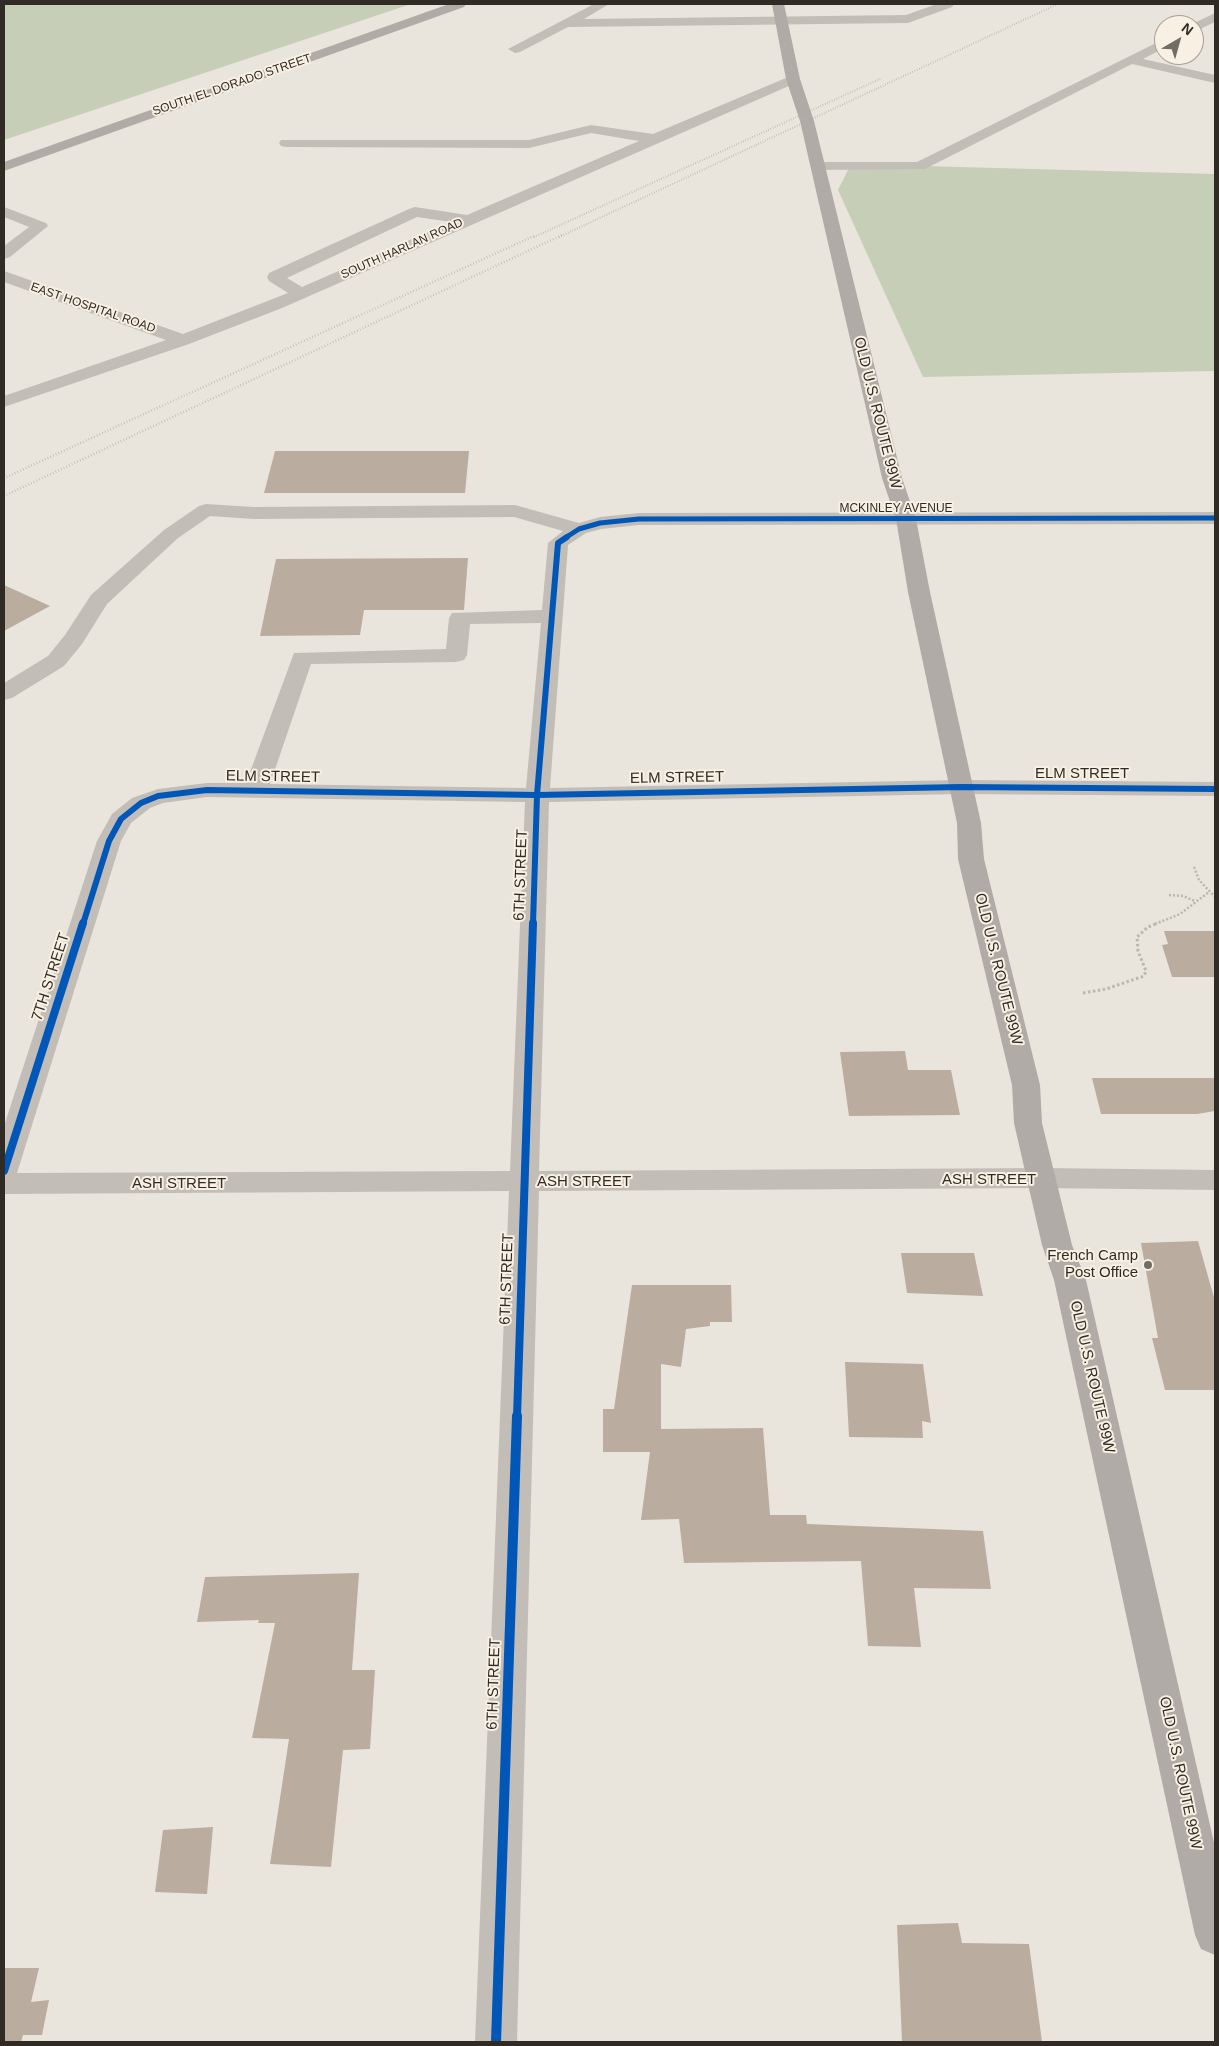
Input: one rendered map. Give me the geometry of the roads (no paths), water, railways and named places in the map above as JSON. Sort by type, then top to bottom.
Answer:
[{"type":"main road","name":"SOUTH EL DORADO STREET","points":[[4,167],[29,156],[460,4]]},
{"type":"main road","name":"OLD U.S. ROUTE 99W","points":[[780,13],[793,79],[818,166],[892,478],[906,519],[919,592],[969,823],[971,859],[1026,1085],[1028,1123],[1056,1245],[1072,1289],[1215,1935]]},
{"type":"main road","points":[[4,157],[29,156]]},
{"type":"street","points":[[515,49],[603,4]]},
{"type":"street","points":[[903,4],[908,20]]},
{"type":"street","points":[[564,24],[780,13],[908,20],[948,4]]},
{"type":"street","points":[[818,166],[920,166],[1154,48]]},
{"type":"street","points":[[1130,60],[1215,79]]},
{"type":"street","name":"SOUTH HARLAN ROAD","points":[[4,402],[183,340],[300,293],[793,79]]},
{"type":"street","points":[[286,143],[529,144],[591,129],[655,139]]},
{"type":"street","points":[[4,212],[40,226],[4,254]]},
{"type":"street","points":[[300,293],[275,277],[415,212],[468,220]]},
{"type":"street","name":"EAST HOSPITAL ROAD","points":[[4,276],[183,340]]},
{"type":"street","points":[[4,693],[56,661],[74,639],[99,600],[171,534],[206,510],[254,513],[515,511],[578,529]]},
{"type":"street","name":"MCKINLEY AVENUE","points":[[578,529],[600,523],[639,519],[1215,518]]},
{"type":"street","name":"6TH STREET","points":[[496,2042],[538,795],[558,543],[578,529]]},
{"type":"street","points":[[255,791],[302,658],[456,655],[460,618],[552,616]]},
{"type":"street","name":"ELM STREET","points":[[141,803],[158,796],[207,790],[538,795],[961,787],[1215,789]]},
{"type":"street","name":"7TH STREET","points":[[4,1171],[109,841],[121,819],[141,803]]},
{"type":"street","name":"ASH STREET","points":[[4,1184],[524,1188],[1042,1185],[1215,1180]]},
{"type":"street","name":"ASH STREET","points":[[4,1199],[524,1188]]},
{"type":"railway","points":[[559,237],[1058,4]]},
{"type":"railway","points":[[534,237],[882,78]]},
{"type":"railway","points":[[4,478],[536,235]]},
{"type":"railway","points":[[4,496],[562,235]]},
{"type":"place","name":"French Camp Post Office","points":[[1148,1265]]}]
